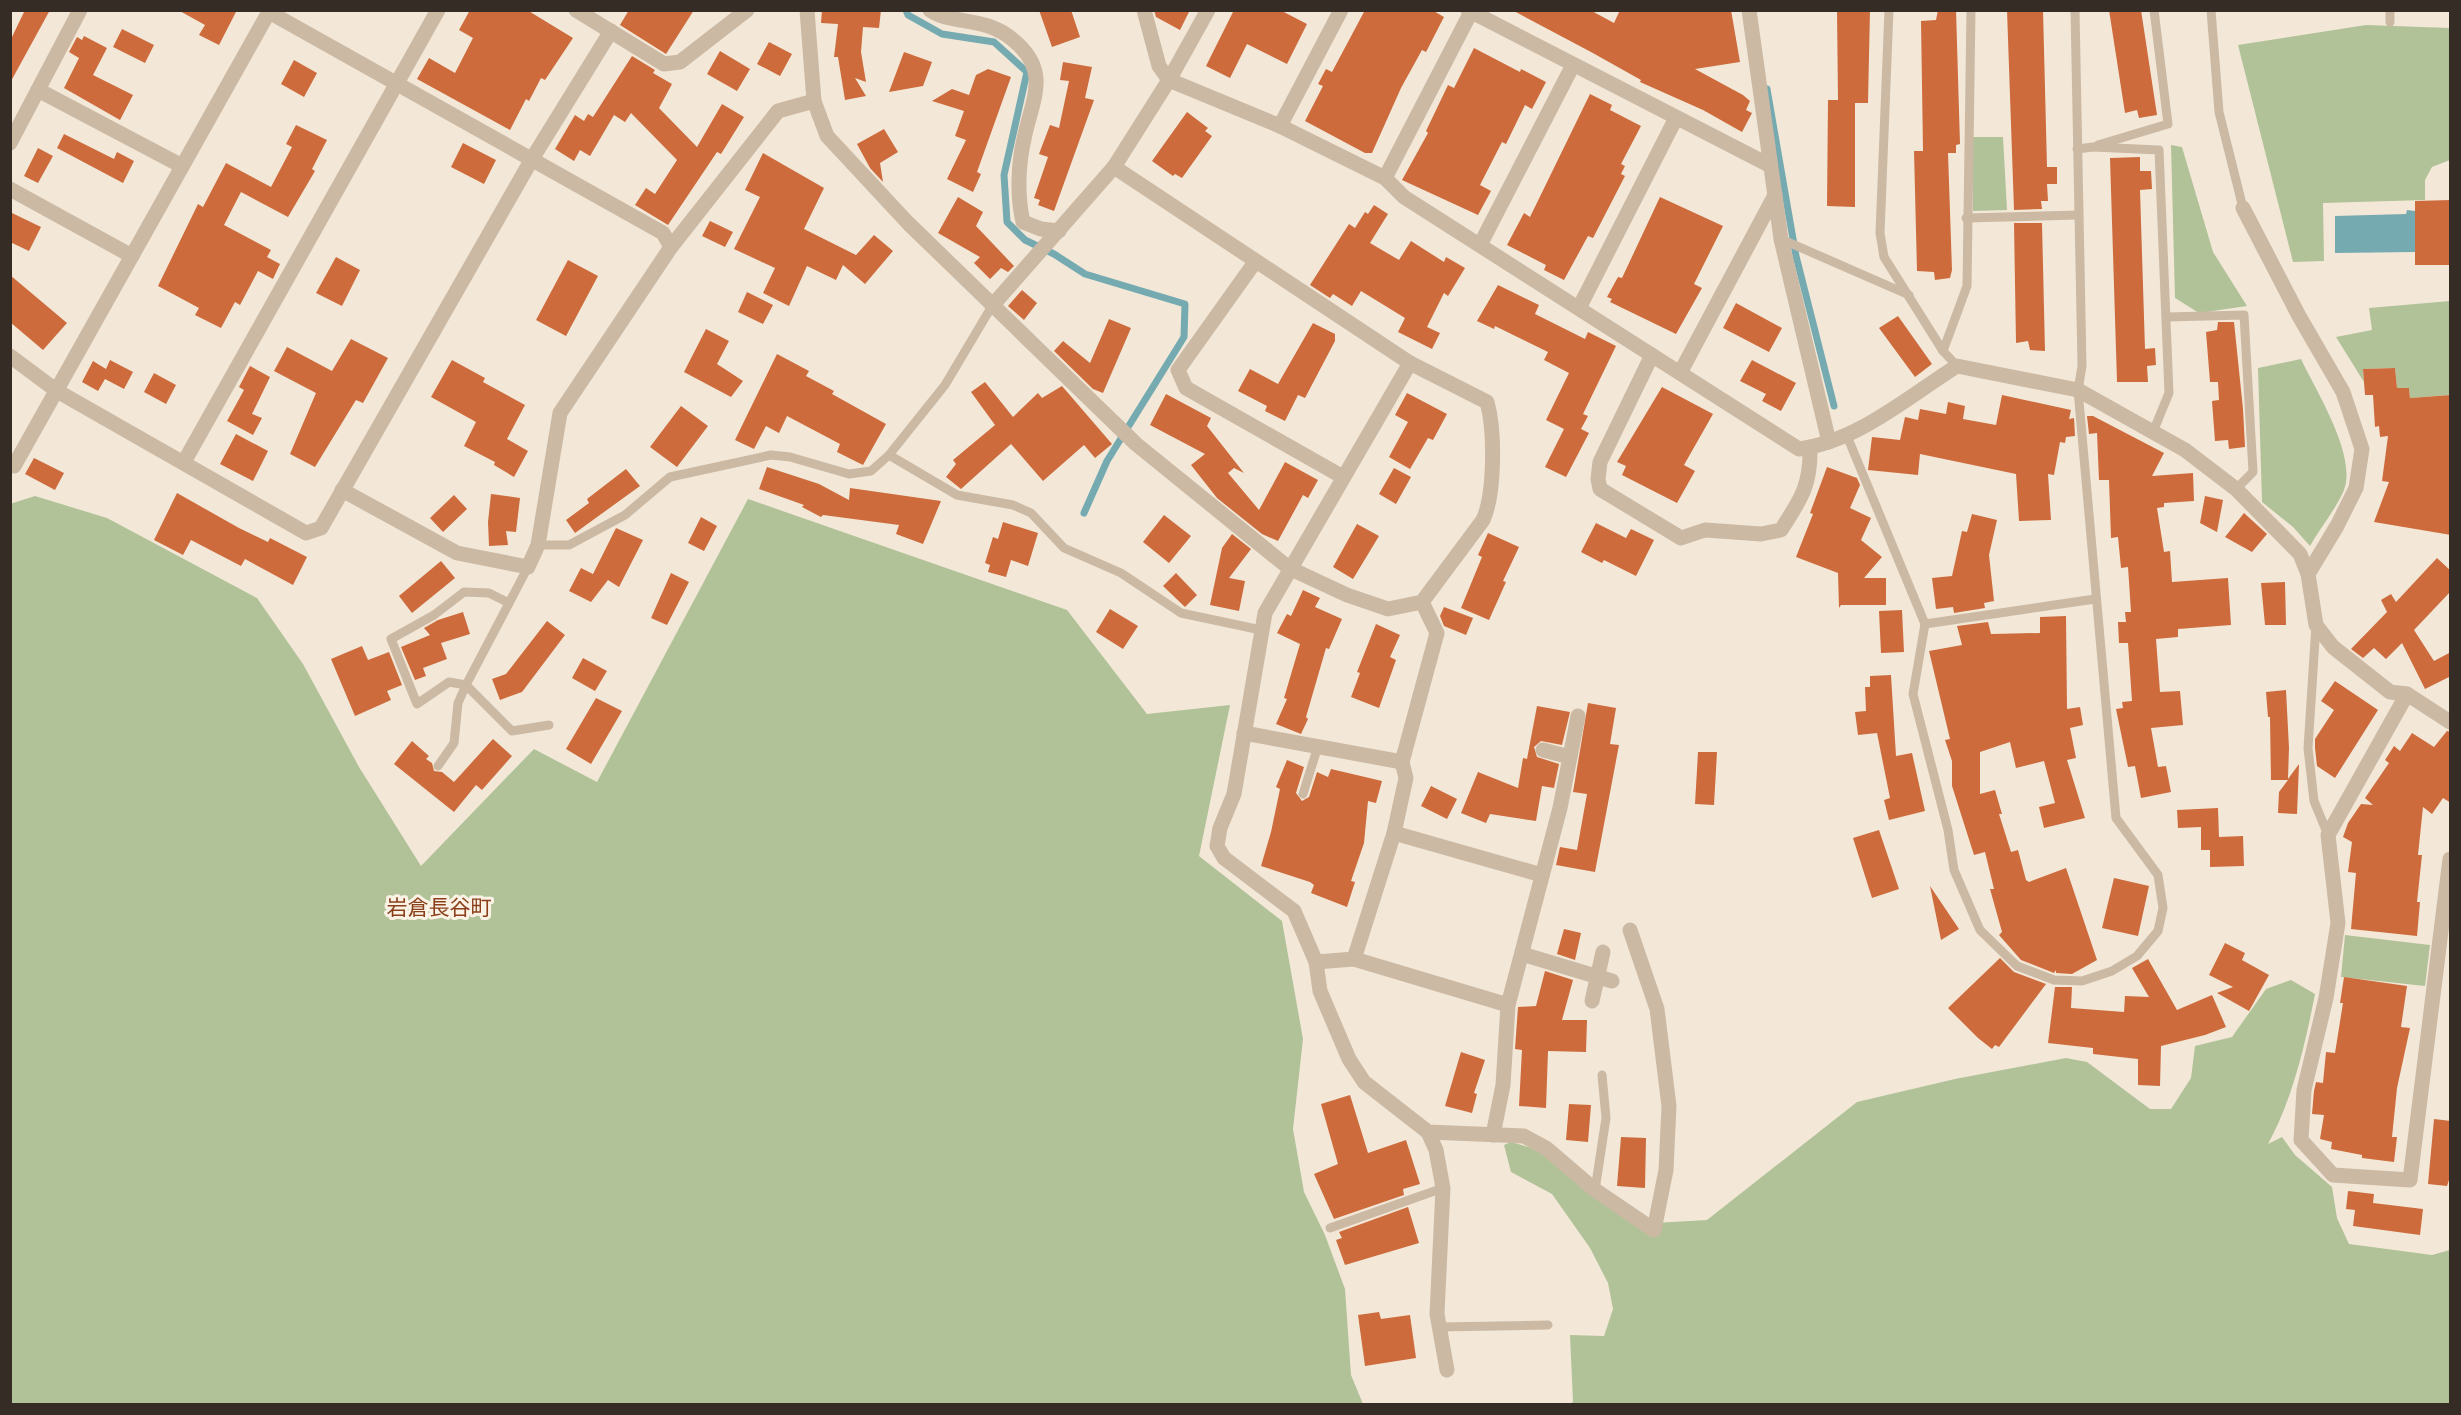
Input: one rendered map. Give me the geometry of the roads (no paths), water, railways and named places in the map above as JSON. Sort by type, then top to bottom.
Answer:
[{"type":"street","points":[[10,143],[80,10]]},
{"type":"street","points":[[184,462],[438,10]]},
{"type":"street","points":[[576,10],[664,64],[680,62],[747,10]]},
{"type":"street","points":[[807,10],[814,101],[826,136],[908,224],[992,306],[1136,444],[1289,568],[1347,595],[1388,609],[1422,602],[1484,520],[1490,506],[1491,417],[1487,402],[1410,363],[1114,166]]},
{"type":"street","points":[[930,10],[990,25],[1012,39],[1033,61],[1037,97],[1023,140],[1019,204],[1023,222],[1041,229],[1059,231]]},
{"type":"street","points":[[1144,10],[1159,66],[1169,80],[1280,126],[1385,178],[1404,196],[1799,449],[1847,436],[1957,366],[2078,390],[2185,450],[2236,489],[2300,554],[2308,574],[2316,625],[2333,647],[2390,692],[2407,694],[2451,722]]},
{"type":"street","points":[[992,306],[1114,166],[1169,80],[1208,10]]},
{"type":"street","points":[[1280,126],[1341,10]]},
{"type":"street","points":[[1749,10],[1769,165],[1775,195],[1790,243],[1829,442]]},
{"type":"street","points":[[10,464],[14,466],[270,11],[396,85],[663,233],[671,247]]},
{"type":"street","points":[[1385,178],[1470,11],[1769,165]]},
{"type":"street","points":[[10,356],[57,391],[306,533],[321,528],[532,159],[610,31]]},
{"type":"street","points":[[1480,245],[1573,65]]},
{"type":"street","points":[[38,90],[182,166]]},
{"type":"street","points":[[342,490],[457,553],[528,567],[538,545],[560,412],[671,247],[778,111],[814,101]]},
{"type":"street","points":[[1578,308],[1676,118]]},
{"type":"street","points":[[10,189],[132,256]]},
{"type":"street","points":[[1680,373],[1775,195]]},
{"type":"street","points":[[2243,208],[2298,316],[2343,392],[2362,448],[2356,488],[2337,526],[2308,574]]},
{"type":"street","points":[[1255,262],[1178,370],[1186,388],[1343,477]]},
{"type":"street","points":[[1652,355],[1600,462],[1598,479],[1600,489],[1681,538],[1705,530],[1761,534],[1781,530],[1797,504],[1810,473],[1810,447]]},
{"type":"street","points":[[1410,363],[1289,568],[1265,613],[1234,794],[1220,828],[1217,846],[1224,858],[1294,911],[1316,962],[1320,991],[1349,1059],[1364,1082],[1428,1132],[1436,1150],[1443,1188],[1437,1314],[1447,1370]]},
{"type":"street","points":[[1354,959],[1394,833],[1406,778],[1402,762],[1437,633],[1422,602]]},
{"type":"street","points":[[2407,694],[2328,835],[2338,923],[2326,998],[2304,1090],[2301,1140],[2333,1175],[2410,1180],[2451,859]]},
{"type":"street","points":[[1493,1135],[1503,1085],[1508,1005],[1542,875],[1578,716]]},
{"type":"street","points":[[1244,733],[1402,762]]},
{"type":"street","points":[[1543,750],[1570,757]]},
{"type":"street","points":[[1394,833],[1542,875]]},
{"type":"street","points":[[1428,1132],[1524,1136],[1546,1148],[1595,1190],[1654,1230],[1666,1170],[1669,1106],[1657,1009],[1630,930]]},
{"type":"street","points":[[1592,1000],[1603,952]]},
{"type":"street","points":[[1522,954],[1612,981]]},
{"type":"street","points":[[1316,962],[1354,959],[1508,1005]]},
{"type":"lane","points":[[1889,10],[1880,233],[1884,257],[1943,351],[1957,366]]},
{"type":"lane","points":[[1943,351],[1967,286],[1966,218],[1971,10]]},
{"type":"lane","points":[[1847,436],[1925,624],[1913,694],[1948,830],[1954,870],[1965,901],[1980,930],[2016,966],[2054,980],[2082,981],[2112,971],[2137,956],[2158,931],[2163,908],[2158,875],[2116,818],[2078,390],[2082,366],[2075,10]]},
{"type":"lane","points":[[2093,147],[2168,124],[2154,10]]},
{"type":"lane","points":[[2211,10],[2219,112],[2243,208]]},
{"type":"lane","points":[[2390,10],[2391,22]]},
{"type":"lane","points":[[2077,149],[2093,147],[2159,150],[2169,393],[2153,432]]},
{"type":"lane","points":[[1966,218],[2078,215]]},
{"type":"lane","points":[[1790,243],[1909,295]]},
{"type":"lane","points":[[538,545],[569,545],[625,514],[670,477],[771,455],[790,457],[849,474],[871,471],[889,455],[945,385],[992,306]]},
{"type":"lane","points":[[2167,317],[2244,315],[2253,472],[2236,489]]},
{"type":"lane","points":[[889,455],[957,495],[1012,505],[1031,513],[1064,548],[1121,573],[1181,613],[1261,630]]},
{"type":"lane","points":[[438,766],[454,743],[458,704],[466,685],[528,567]]},
{"type":"lane","points":[[509,603],[489,593],[464,592],[434,615],[391,639],[417,704],[450,682],[466,685],[512,731],[549,725]]},
{"type":"lane","points":[[1925,624],[2095,599]]},
{"type":"lane","points":[[2316,625],[2308,748],[2314,801],[2328,835]]},
{"type":"lane","points":[[1303,794],[1318,746]]},
{"type":"lane","points":[[1595,1190],[1606,1118],[1602,1075]]},
{"type":"lane","points":[[1330,1228],[1443,1188]]},
{"type":"lane","points":[[1439,1327],[1548,1325]]},
{"type":"water","points":[[2407,210],[2415,211],[2415,252],[2335,253],[2335,216],[2406,214]]},
{"type":"waterway","points":[[906,10],[908,15],[942,34],[994,42],[1027,72],[1004,175],[1007,222],[1025,240],[1054,254],[1085,274],[1185,304],[1184,337],[1107,461],[1084,513]]},
{"type":"waterway","points":[[1767,89],[1796,256],[1834,406]]},
{"type":"district","name":"岩倉長谷町","points":[[439,907]]}]
